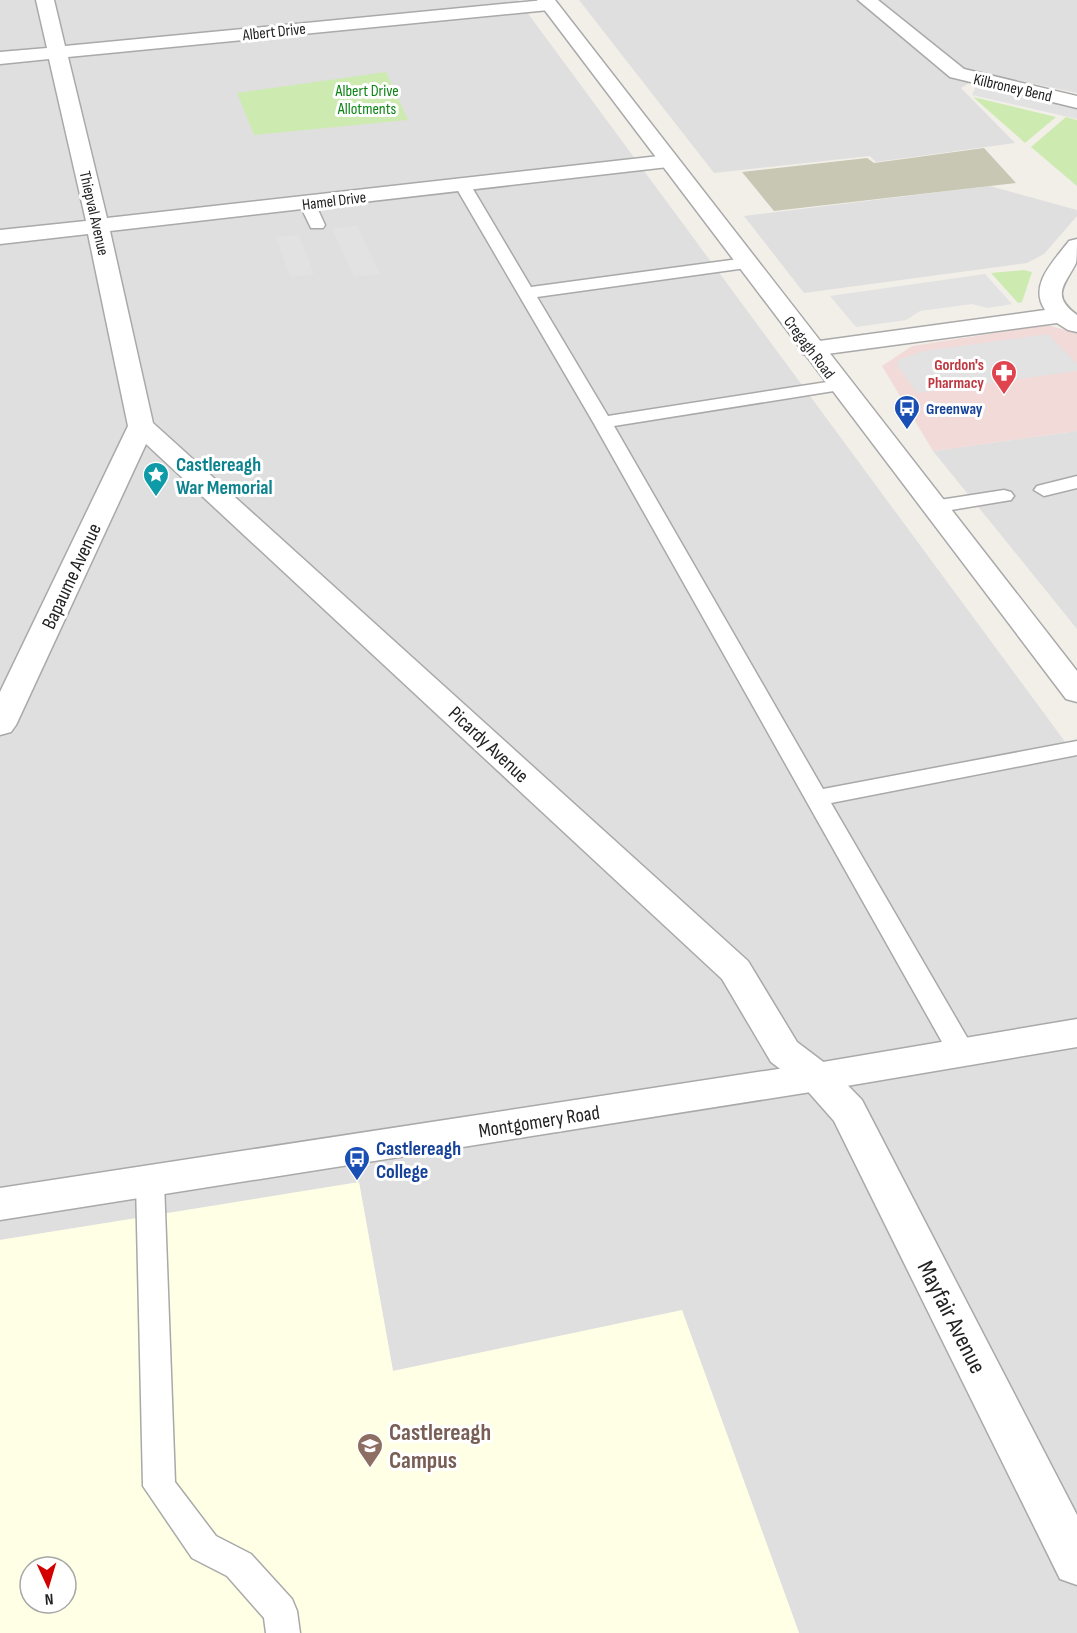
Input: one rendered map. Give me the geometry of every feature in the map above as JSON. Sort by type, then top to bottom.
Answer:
[{"type":"street","name":"Thiepval Avenue","points":[[45,0],[98,226],[141,426]]},
{"type":"street","name":"Kilbroney Bend","points":[[867,0],[957,73],[1077,102]]},
{"type":"street","name":"Albert Drive","points":[[0,58],[547,2]]},
{"type":"street","name":"Cregagh Road","points":[[547,2],[812,350],[1077,692]]},
{"type":"street","name":"Hamel Drive","points":[[0,237],[668,161]]},
{"type":"street","points":[[1069,320],[1050,303],[1048,294],[1051,279],[1077,246]]},
{"type":"street","points":[[812,350],[1069,320]]},
{"type":"street","name":"Bapaume Avenue","points":[[0,725],[141,426]]},
{"type":"street","name":"Picardy Avenue","points":[[141,426],[735,970],[784,1052],[817,1077]]},
{"type":"street","name":"Montgomery Road","points":[[0,1204],[817,1077],[1077,1033]]},
{"type":"street","name":"Mayfair Avenue","points":[[817,1077],[848,1111],[1077,1563]]},
{"type":"lane","points":[[462,184],[602,422],[961,1051]]},
{"type":"lane","points":[[307,203],[317,225]]},
{"type":"lane","points":[[526,293],[747,263]]},
{"type":"lane","points":[[602,422],[840,385]]},
{"type":"lane","points":[[1044,490],[1077,482]]},
{"type":"lane","points":[[933,507],[1004,496]]},
{"type":"lane","points":[[816,798],[1077,748]]},
{"type":"lane","points":[[150,1182],[159,1486],[204,1547],[239,1565],[280,1611],[283,1633]]},
{"type":"shaded area","points":[[0,0],[518,0],[1077,758],[1077,1633],[799,1633],[682,1311],[393,1371],[359,1183],[0,1240]]},
{"type":"shaded area","points":[[579,0],[1077,0],[1077,93],[985,73],[961,88],[1015,143],[876,162],[870,156],[714,173]]},
{"type":"shaded area","points":[[979,80],[1077,102],[1077,119],[972,95]]},
{"type":"shaded area","points":[[984,148],[1016,183],[774,211],[742,172],[867,158],[874,163]]},
{"type":"shaded area","points":[[990,186],[1077,210],[1077,216],[1044,254],[1027,263],[804,293],[744,216]]},
{"type":"shaded area","points":[[357,225],[380,274],[354,277],[332,229]]},
{"type":"shaded area","points":[[299,235],[314,274],[290,277],[276,237]]},
{"type":"shaded area","points":[[985,274],[1012,304],[988,308],[972,304],[920,311],[906,320],[856,327],[830,296]]},
{"type":"shaded area","points":[[1047,325],[1077,333],[1077,431],[933,451],[882,366],[912,346]]},
{"type":"shaded area","points":[[1048,334],[1077,364],[1077,371],[917,393],[897,365],[898,360],[924,351]]},
{"type":"shaded area","points":[[1077,431],[1077,629],[933,451]]},
{"type":"shaded area","name":"Castlereagh Campus","points":[[359,1182],[393,1371],[682,1310],[799,1633],[0,1633],[0,1240]]},
{"type":"green space","name":"Albert Drive Allotments","points":[[386,72],[408,120],[254,135],[237,93]]},
{"type":"green space","points":[[973,97],[1056,117],[1025,143]]},
{"type":"green space","points":[[1066,117],[1077,120],[1077,186],[1031,147]]},
{"type":"green space","points":[[1024,270],[1032,272],[1022,302],[1018,303],[991,273]]},
{"type":"place","name":"Gordon's Pharmacy","points":[[1004,396]]},
{"type":"place","name":"Greenway","points":[[907,431]]},
{"type":"place","name":"Castlereagh War Memorial","points":[[156,498]]},
{"type":"place","name":"Castlereagh College","points":[[357,1182]]},
{"type":"place","name":"Castlereagh Campus","points":[[370,1469]]}]
